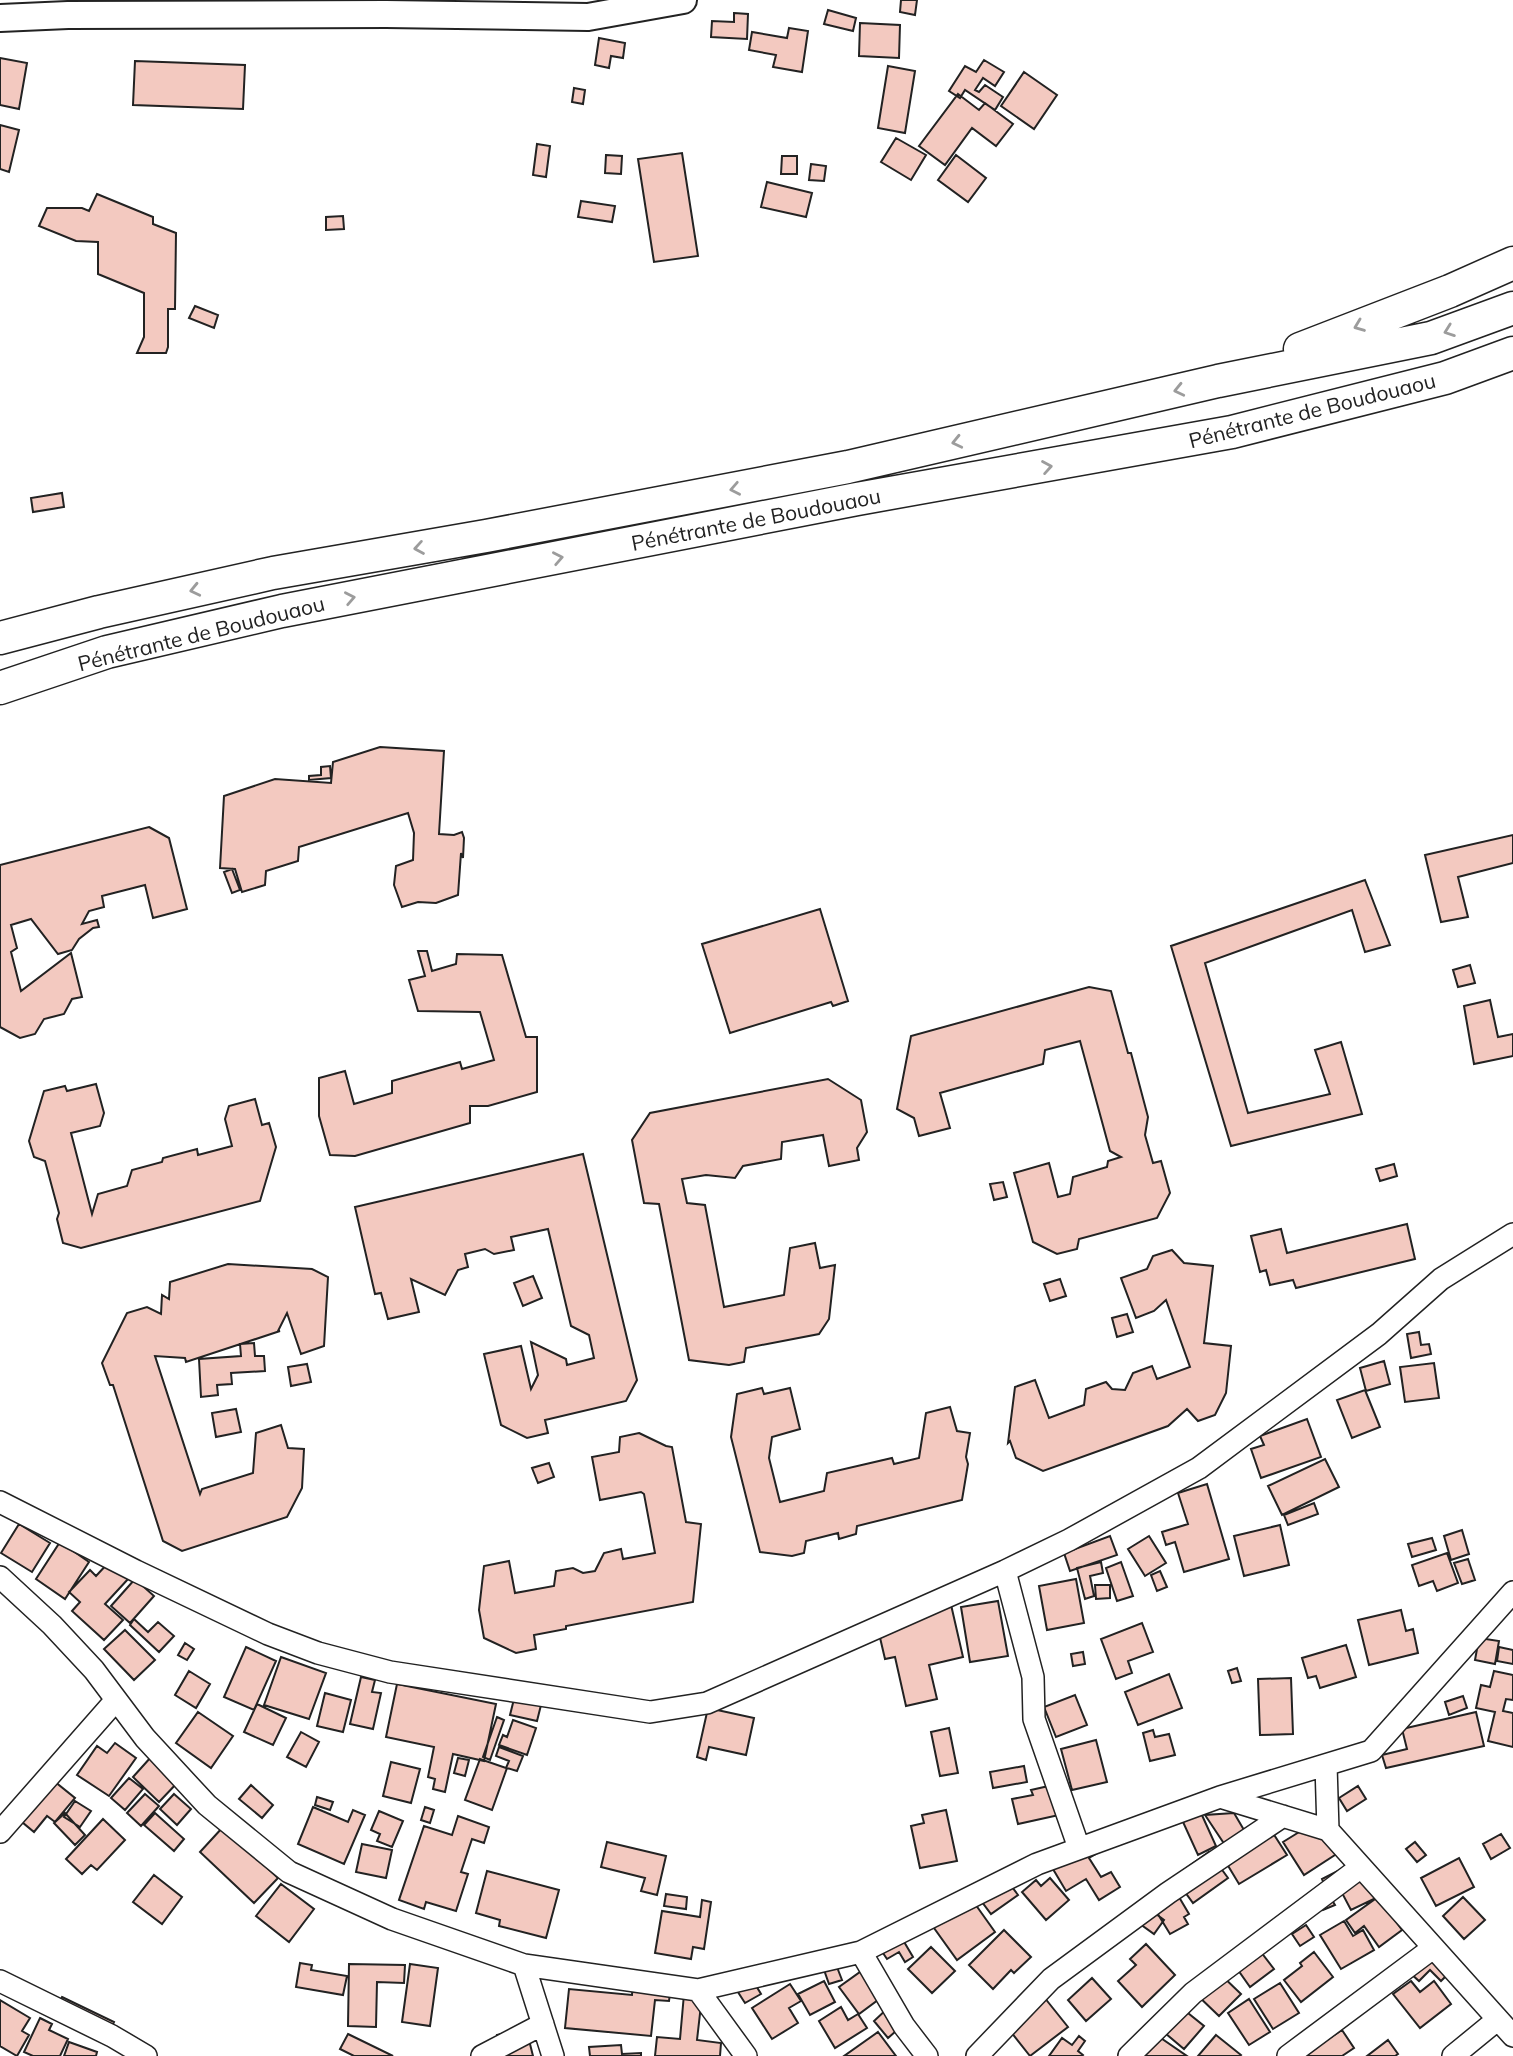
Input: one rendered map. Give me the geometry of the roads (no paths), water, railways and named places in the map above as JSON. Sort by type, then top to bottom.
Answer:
[{"type":"highway","points":[[1219,381],[1450,291],[1513,263]]},
{"type":"highway","name":"Pénétrante de Boudouaou","points":[[0,638],[99,612],[273,573],[486,536],[848,467],[1219,381],[1431,338],[1513,308]]},
{"type":"highway","name":"Pénétrante de Boudouaou","points":[[0,688],[120,649],[282,611],[857,499],[1232,432],[1445,378],[1513,354]]},
{"type":"main road","points":[[4,12],[68,15],[387,7],[588,17],[683,0]]},
{"type":"street","points":[[0,1502],[268,1634],[318,1653],[390,1672],[650,1712],[707,1703],[1005,1571],[1069,1540],[1199,1468],[1379,1334],[1441,1279],[1513,1234]]},
{"type":"street","points":[[1005,1571],[1033,1677],[1034,1719],[1079,1847]]},
{"type":"street","points":[[0,1577],[52,1625],[94,1670],[145,1738],[207,1805],[289,1871],[393,1919],[524,1965],[698,1990],[861,1952],[1037,1864],[1079,1847],[1220,1797],[1371,1752],[1513,1592]]},
{"type":"street","points":[[0,1832],[117,1700]]},
{"type":"street","points":[[1326,1765],[1328,1830]]},
{"type":"street","points":[[1220,1797],[1328,1830],[1513,2036]]},
{"type":"street","points":[[977,2056],[1051,1979],[1168,1893],[1283,1816]]},
{"type":"street","points":[[1129,2056],[1193,1993],[1362,1867]]},
{"type":"street","points":[[1288,2056],[1433,1948]]},
{"type":"street","points":[[861,1952],[904,2025],[928,2056]]},
{"type":"street","points":[[524,1965],[553,2056]]},
{"type":"street","points":[[0,1981],[112,2036],[146,2056]]},
{"type":"street","points":[[698,1990],[746,2056]]},
{"type":"street","points":[[1453,2056],[1497,2020]]},
{"type":"street","points":[[482,2056],[543,2024]]}]
